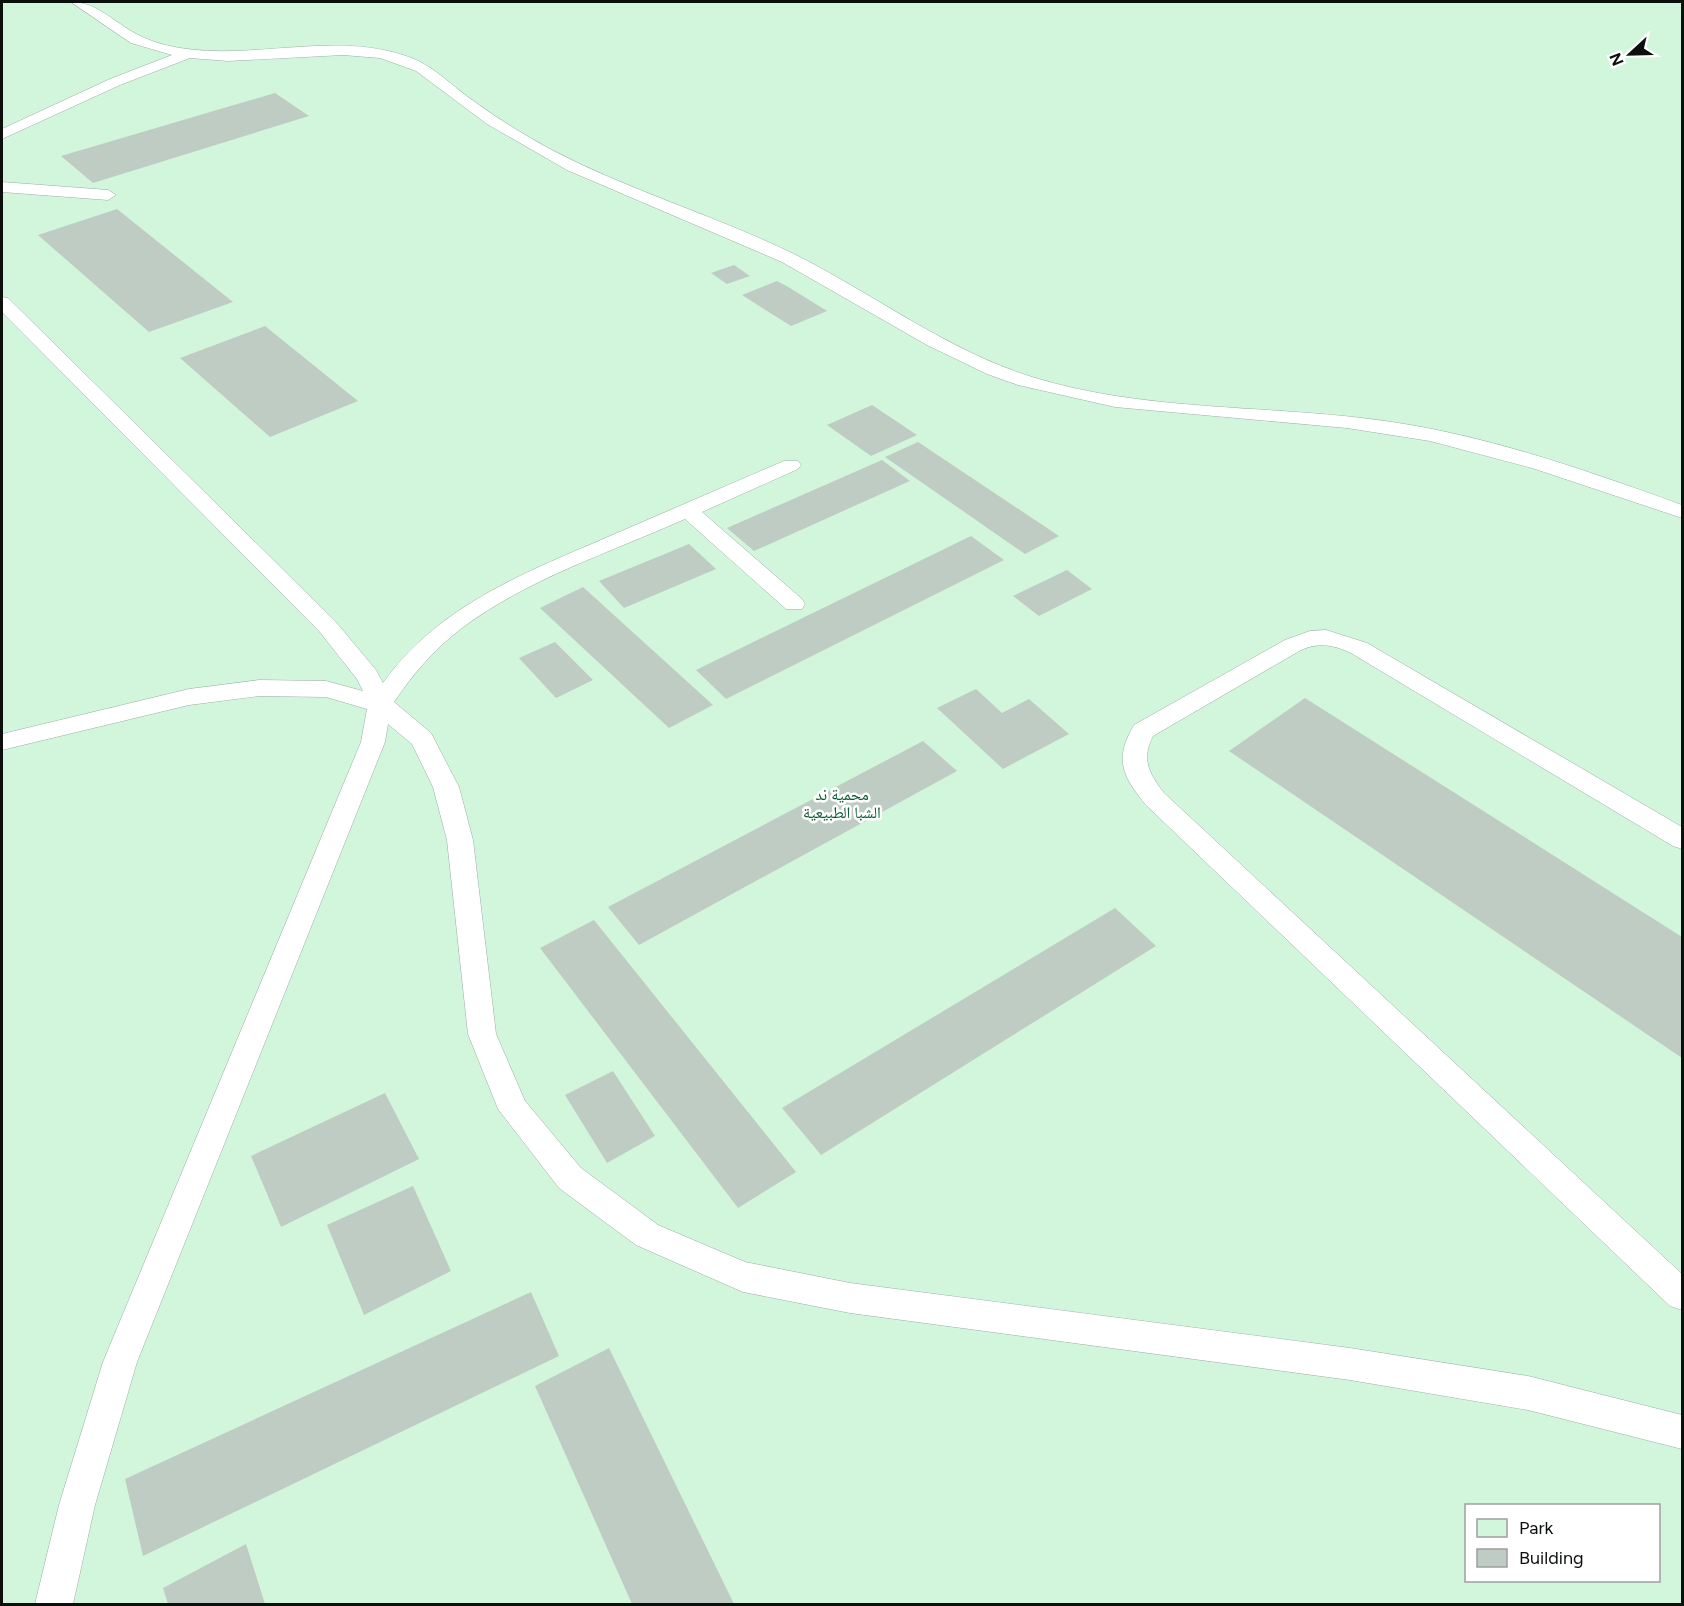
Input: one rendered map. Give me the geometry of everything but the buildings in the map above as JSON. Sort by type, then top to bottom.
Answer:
[{"type":"lane","points":[[76,2],[131,39],[156,48],[188,54],[225,57],[357,51],[390,56],[416,64],[474,108],[546,153],[653,202],[767,248],[816,272],[963,358],[1026,381],[1099,398],[1396,429],[1478,446],[1560,470],[1683,512]]},
{"type":"lane","points":[[2,135],[115,82],[188,54]]},
{"type":"lane","points":[[2,188],[27,187],[108,195]]},
{"type":"lane","points":[[2,302],[327,626],[368,676],[380,704]]},
{"type":"lane","points":[[54,1605],[77,1505],[120,1362],[373,742],[380,704],[396,678],[416,655],[466,613],[495,596],[791,465]]},
{"type":"lane","points":[[688,511],[794,604]]},
{"type":"lane","points":[[1683,839],[1359,648],[1331,638],[1317,637],[1293,645],[1143,731],[1134,747],[1133,765],[1141,783],[1155,799],[1683,1295]]},
{"type":"lane","points":[[2,742],[189,697],[259,688],[326,688],[380,704],[422,739],[446,787],[462,851],[482,1034],[513,1109],[570,1178],[647,1235],[743,1277],[850,1298],[1339,1363],[1492,1387],[1528,1393],[1683,1432]]},
{"type":"green space","name":"محمية ند الشبا الطبيعية","points":[[2,2],[1682,2],[1682,1604],[2,1604]]}]
